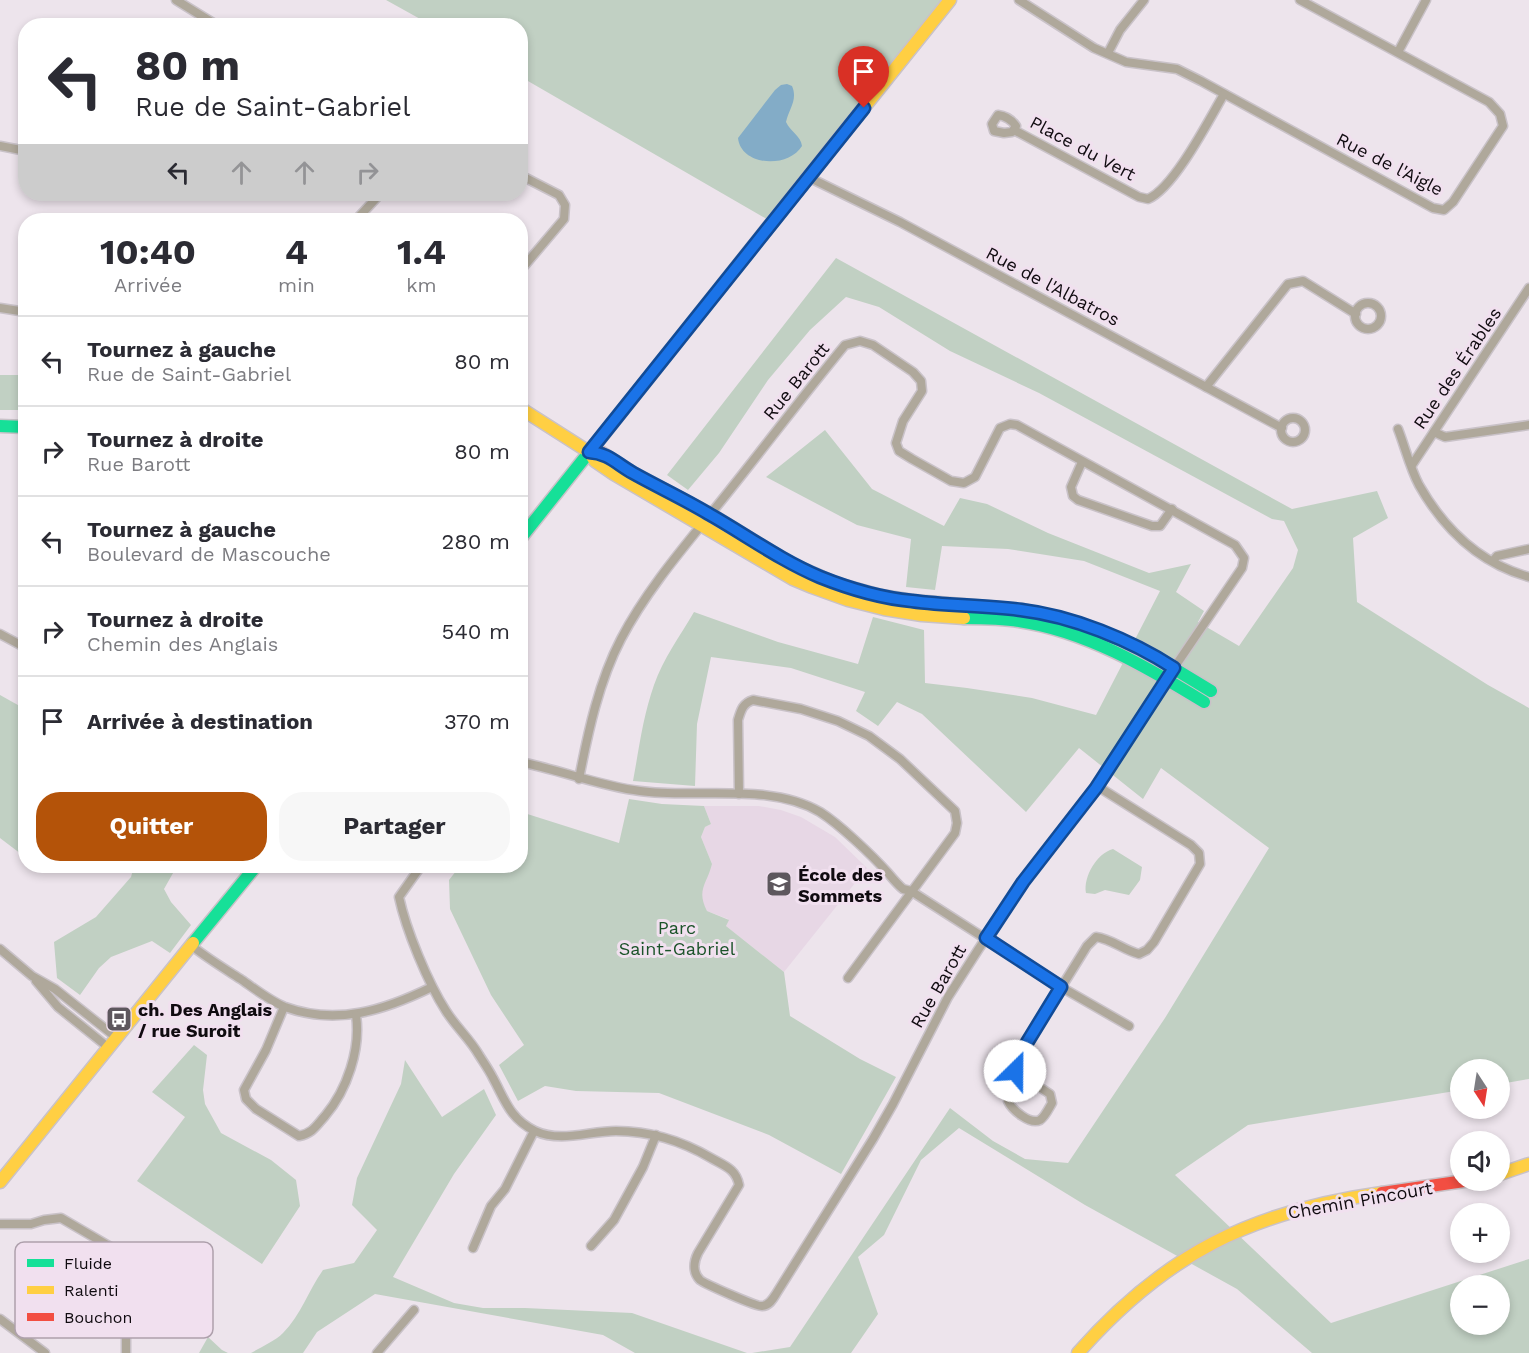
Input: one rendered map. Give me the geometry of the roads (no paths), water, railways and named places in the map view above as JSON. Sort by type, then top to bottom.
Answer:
[{"type":"street","points":[[176,0],[205,18]]},
{"type":"street","points":[[528,529],[950,0]]},
{"type":"street","name":"Rue de l'Aigle","points":[[1019,0],[1094,48],[1126,62],[1177,69],[1433,208],[1444,210],[1454,202],[1503,126],[1500,114],[1489,102],[1300,0]]},
{"type":"street","points":[[1107,53],[1120,30],[1144,0]]},
{"type":"street","points":[[1398,52],[1426,0]]},
{"type":"street","name":"Place du Vert","points":[[1014,130],[1139,197],[1148,199],[1158,195],[1194,147],[1224,94]]},
{"type":"street","points":[[0,146],[18,149]]},
{"type":"street","name":"Rue de l'Albatros","points":[[808,177],[900,222],[1282,428]]},
{"type":"street","points":[[528,179],[559,195],[565,205],[564,219],[528,262]]},
{"type":"street","points":[[362,213],[374,201]]},
{"type":"street","points":[[1206,387],[1288,284],[1303,281],[1356,314]]},
{"type":"street","name":"Rue des Érables","points":[[1412,465],[1529,288]]},
{"type":"street","points":[[0,308],[18,311]]},
{"type":"street","name":"Rue Barott","points":[[579,778],[608,667],[620,639],[649,593],[702,524],[846,345],[860,341],[873,345],[913,372],[921,381],[922,391],[899,430],[896,443],[899,451],[951,482],[964,483],[975,477],[1000,428],[1010,424],[1017,425],[1235,545],[1244,558],[1242,568],[1097,786],[1023,882],[948,997],[893,1104],[770,1303],[762,1307],[747,1303],[700,1280],[694,1262],[739,1185],[738,1176],[731,1169],[689,1145],[656,1135]]},
{"type":"street","points":[[528,413],[589,452],[595,461],[605,468],[793,579],[851,602],[911,614],[1019,621],[1040,626],[1104,645],[1211,691]]},
{"type":"street","points":[[1434,432],[1445,437],[1529,425]]},
{"type":"street","points":[[0,426],[18,427]]},
{"type":"street","points":[[1398,429],[1418,483],[1449,530],[1468,546],[1492,561],[1529,577]]},
{"type":"street","points":[[589,452],[602,453],[633,473],[710,514],[793,565],[881,597],[913,602],[979,605],[1037,613],[1089,627],[1118,638],[1170,673],[1204,702]]},
{"type":"street","points":[[1082,462],[1071,487],[1073,496],[1077,500],[1152,526],[1160,526],[1172,509]]},
{"type":"street","points":[[1492,561],[1497,556],[1529,549]]},
{"type":"street","points":[[0,634],[18,644]]},
{"type":"street","points":[[739,794],[738,720],[746,702],[753,700],[801,709],[838,721],[869,736],[900,759],[955,811],[957,824],[955,833],[848,978]]},
{"type":"street","points":[[528,764],[638,791],[662,794],[739,794],[782,798],[807,806],[819,812],[846,833],[903,890],[911,891],[1061,987],[1128,1026]]},
{"type":"street","points":[[1015,1071],[1050,1094],[1052,1103],[1039,1120],[1034,1121],[1010,1107],[1008,1101],[1015,1071],[1020,1054],[1061,987],[1087,946],[1096,937],[1106,938],[1129,952],[1139,954],[1147,950],[1177,905],[1200,864],[1199,853],[1191,845],[1097,786]]},
{"type":"street","points":[[0,1182],[250,873]]},
{"type":"street","points":[[416,873],[399,897],[402,914],[432,987],[446,1012],[477,1050],[506,1107],[534,1131],[548,1136],[563,1137],[616,1131],[656,1135],[643,1167],[614,1220],[591,1246]]},
{"type":"street","points":[[192,946],[284,1006],[325,1015],[356,1015],[403,1001],[432,987]]},
{"type":"street","points":[[0,949],[32,976],[58,1007],[109,1048]]},
{"type":"street","points":[[32,976],[55,989],[117,1038]]},
{"type":"street","points":[[284,1006],[266,1050],[244,1090],[246,1099],[256,1109],[300,1136],[309,1134],[338,1100],[350,1070],[358,1030],[356,1015]]},
{"type":"street","points":[[473,1248],[491,1206],[505,1189],[534,1131]]},
{"type":"street","points":[[1510,1171],[1529,1164]]},
{"type":"street","name":"Chemin Pincourt","points":[[1078,1353],[1116,1311],[1161,1274],[1206,1245],[1258,1221],[1306,1206],[1450,1183]]},
{"type":"street","points":[[0,1224],[23,1225],[61,1218],[102,1242]]},
{"type":"street","points":[[377,1353],[414,1310]]},
{"type":"street","points":[[0,1319],[15,1330]]},
{"type":"street","points":[[25,1338],[45,1353]]},
{"type":"water","points":[[787,84],[792,86],[794,96],[786,122],[800,139],[802,146],[787,158],[776,161],[756,159],[741,147],[738,138],[775,90]]},
{"type":"place","name":"École des Sommets","points":[[779,884]]},
{"type":"place","name":"ch. Des Anglais / rue Suroit","points":[[119,1019]]},
{"type":"park label","name":"Parc Saint-Gabriel","points":[[677,937]]}]
